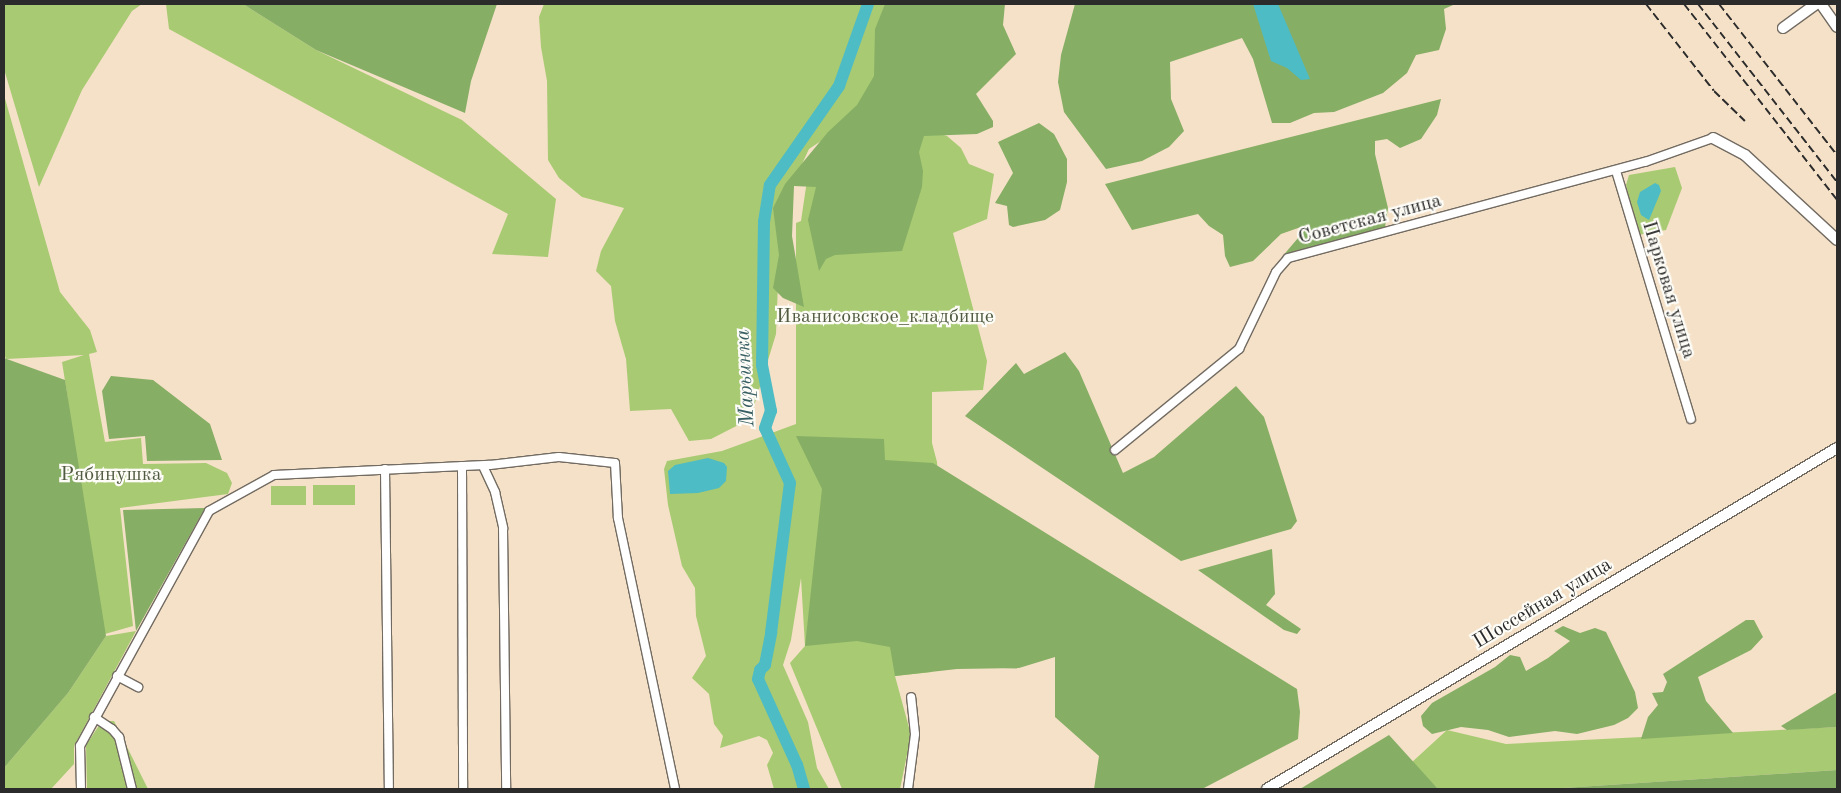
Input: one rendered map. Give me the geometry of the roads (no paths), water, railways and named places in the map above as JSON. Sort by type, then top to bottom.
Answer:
[{"type":"street","points":[[1783,28],[1816,4]]},
{"type":"street","points":[[1821,4],[1837,27]]},
{"type":"street","points":[[1713,138],[1745,155],[1837,240]]},
{"type":"street","name":"Советская улица","points":[[1115,450],[1239,349],[1276,272],[1288,258],[1616,170],[1713,138]]},
{"type":"street","name":"Парковая улица","points":[[1616,170],[1691,419]]},
{"type":"street","name":"Шоссейная улица","points":[[1266,789],[1837,448]]},
{"type":"street","points":[[81,789],[80,746],[94,717],[210,510],[274,475],[483,466],[559,458],[615,463],[618,518],[675,789]]},
{"type":"street","points":[[462,466],[464,789]]},
{"type":"street","points":[[483,466],[495,492],[503,528],[506,789]]},
{"type":"street","points":[[385,469],[388,789]]},
{"type":"street","points":[[117,676],[138,685]]},
{"type":"street","points":[[908,789],[915,734],[911,697]]},
{"type":"street","points":[[94,717],[112,729],[118,738],[132,789]]},
{"type":"water","points":[[1253,4],[1278,4],[1310,79],[1301,80],[1287,68],[1271,61]]},
{"type":"water","points":[[1655,183],[1659,185],[1661,191],[1649,220],[1641,215],[1637,202],[1640,192]]},
{"type":"water","points":[[708,458],[724,463],[727,467],[726,481],[719,488],[698,493],[670,494],[668,471],[675,465]]},
{"type":"waterway","name":"Марьинка","points":[[804,789],[797,765],[758,679],[760,670],[765,665],[771,633],[790,483],[765,428],[771,411],[762,365],[764,222],[770,185],[839,86],[868,4]]},
{"type":"railway","points":[[1646,4],[1714,91],[1745,121]]},
{"type":"railway","points":[[1684,4],[1837,200]]},
{"type":"railway","points":[[1698,4],[1837,182]]},
{"type":"railway","points":[[1719,4],[1837,155]]},
{"type":"park label","name":"Иванисовское_кладбище","points":[[885,317]]},
{"type":"park label","name":"Рябинушка","points":[[111,475]]}]
